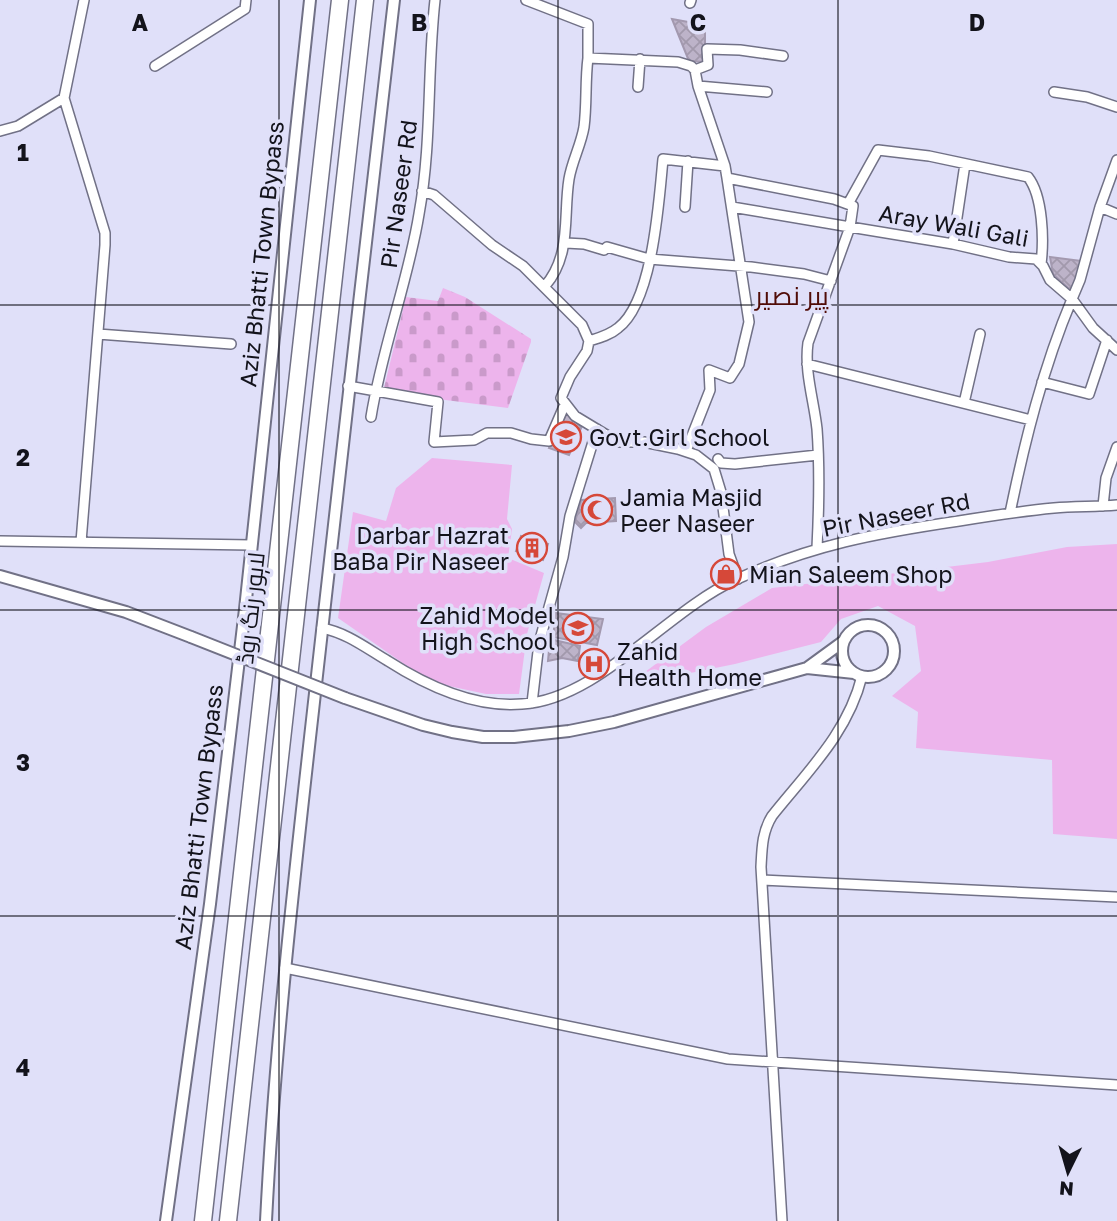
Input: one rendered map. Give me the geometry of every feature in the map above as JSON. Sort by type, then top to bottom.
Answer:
[{"type":"highway","name":"لاہور رنگ روڈ","points":[[203,1221],[340,0]]},
{"type":"highway","name":"لاہور رنگ روڈ","points":[[228,1221],[365,0]]},
{"type":"street","points":[[81,542],[105,233],[64,98],[84,0]]},
{"type":"street","points":[[155,66],[245,9],[246,0]]},
{"type":"street","name":"Aziz Bhatti Town Bypass","points":[[166,1221],[210,904],[310,0]]},
{"type":"street","points":[[266,1221],[272,1113],[285,968],[348,386],[394,0]]},
{"type":"street","name":"Pir Naseer Rd","points":[[371,417],[375,390],[403,287],[422,191],[429,121],[429,53],[435,0]]},
{"type":"street","points":[[526,0],[588,24],[583,129],[569,177],[566,243],[554,276],[545,286]]},
{"type":"street","points":[[695,70],[708,65],[707,49],[783,56]]},
{"type":"street","points":[[588,58],[678,62],[691,66],[695,70],[725,166],[749,322],[739,364],[730,378],[709,370],[710,390],[686,452]]},
{"type":"street","points":[[638,87],[639,59]]},
{"type":"street","points":[[698,86],[767,92]]},
{"type":"street","points":[[1054,92],[1087,97],[1117,107]]},
{"type":"street","points":[[0,131],[18,126],[64,98]]},
{"type":"street","points":[[848,204],[878,150],[897,151],[1028,177],[1035,185],[1041,222],[1041,264]]},
{"type":"street","points":[[589,341],[620,327],[635,306],[649,259],[660,200],[663,159],[725,166]]},
{"type":"street","points":[[1010,513],[1042,382],[1080,280],[1100,207],[1117,160]]},
{"type":"street","points":[[684,207],[688,161]]},
{"type":"street","points":[[953,244],[965,164]]},
{"type":"street","name":"Aray Wali Gali","points":[[727,178],[848,204],[853,206],[850,227],[953,244],[1009,257],[1036,259],[1050,280],[1072,299],[1093,328],[1117,350]]},
{"type":"street","points":[[422,191],[434,194],[492,245],[523,265],[582,325],[589,341],[587,351],[570,377],[561,398],[575,416],[618,443],[644,442],[686,452],[696,455],[714,469],[721,492],[729,554],[738,579]]},
{"type":"street","points":[[732,207],[850,227],[808,343],[807,364],[818,454],[820,500],[817,548]]},
{"type":"street","points":[[1100,207],[1117,214]]},
{"type":"street","points":[[566,243],[584,244],[604,250],[607,247],[649,259],[741,266],[804,274],[831,281]]},
{"type":"street","points":[[98,334],[231,344]]},
{"type":"street","points":[[964,403],[980,334]]},
{"type":"street","points":[[1042,382],[1089,394],[1107,340]]},
{"type":"street","points":[[807,364],[1031,419]]},
{"type":"street","points":[[348,386],[438,402],[434,442],[474,440],[487,433],[512,433],[550,441],[565,404]]},
{"type":"street","points":[[532,703],[538,643],[564,557],[570,516],[597,429]]},
{"type":"street","points":[[1103,506],[1105,478],[1117,447]]},
{"type":"street","points":[[718,458],[721,463],[735,464],[818,454]]},
{"type":"street","name":"Pir Naseer Rd","points":[[322,628],[341,632],[426,684],[460,696],[519,705],[546,701],[596,677],[692,607],[738,579],[817,548],[862,536],[1010,513],[1117,505]]},
{"type":"street","points":[[0,541],[251,545]]},
{"type":"street","points":[[0,576],[126,612],[345,698],[423,725],[483,737],[539,736],[614,722],[807,668],[855,629],[872,626],[886,633],[891,640],[893,656],[885,670],[878,675],[807,668]]},
{"type":"street","points":[[844,640],[844,662],[858,675]]},
{"type":"street","points":[[782,1221],[762,840],[765,827],[846,721],[858,675]]},
{"type":"street","points":[[762,880],[1117,897]]},
{"type":"street","points":[[285,968],[728,1059],[1117,1085]]},
{"type":"green space","points":[[443,288],[465,297],[531,339],[508,408],[383,392],[406,297],[438,301]]},
{"type":"green space","points":[[432,458],[512,465],[507,519],[512,529],[508,558],[544,573],[527,634],[519,694],[486,694],[430,682],[338,618],[353,512],[386,521],[396,488]]},
{"type":"green space","points":[[1117,544],[1117,839],[1053,834],[1052,760],[916,748],[918,712],[892,696],[921,671],[915,626],[878,606],[841,619],[821,642],[735,664],[626,686],[706,627],[772,588],[988,562],[1067,547]]},
{"type":"building","points":[[672,19],[705,25],[705,62],[689,61]]},
{"type":"building","points":[[1050,257],[1082,261],[1073,289],[1068,288],[1053,274]]},
{"type":"building","name":"Govt.Girl School","points":[[567,413],[582,426],[569,455],[549,448]]},
{"type":"building","name":"Jamia Masjid Peer Naseer","points":[[615,498],[616,521],[586,523],[581,528],[575,522],[581,500]]},
{"type":"building","name":"Darbar Hazrat BaBa Pir Naseer","points":[[521,536],[548,544],[543,560],[516,551]]},
{"type":"building","name":"Zahid Model High School","points":[[556,613],[603,619],[597,645],[553,637]]},
{"type":"building","points":[[550,639],[580,646],[578,661],[562,658],[548,661]]},
{"type":"place","name":"Govt.Girl School","points":[[566,437]]},
{"type":"place","name":"Jamia Masjid Peer Naseer","points":[[597,510]]},
{"type":"place","name":"Darbar Hazrat BaBa Pir Naseer","points":[[532,548]]},
{"type":"place","name":"Mian Saleem Shop","points":[[726,574]]},
{"type":"place","name":"Zahid Model High School","points":[[578,628]]},
{"type":"place","name":"Zahid Health Home","points":[[594,664]]},
{"type":"district","name":"پیر نصیر","points":[[792,295]]}]
